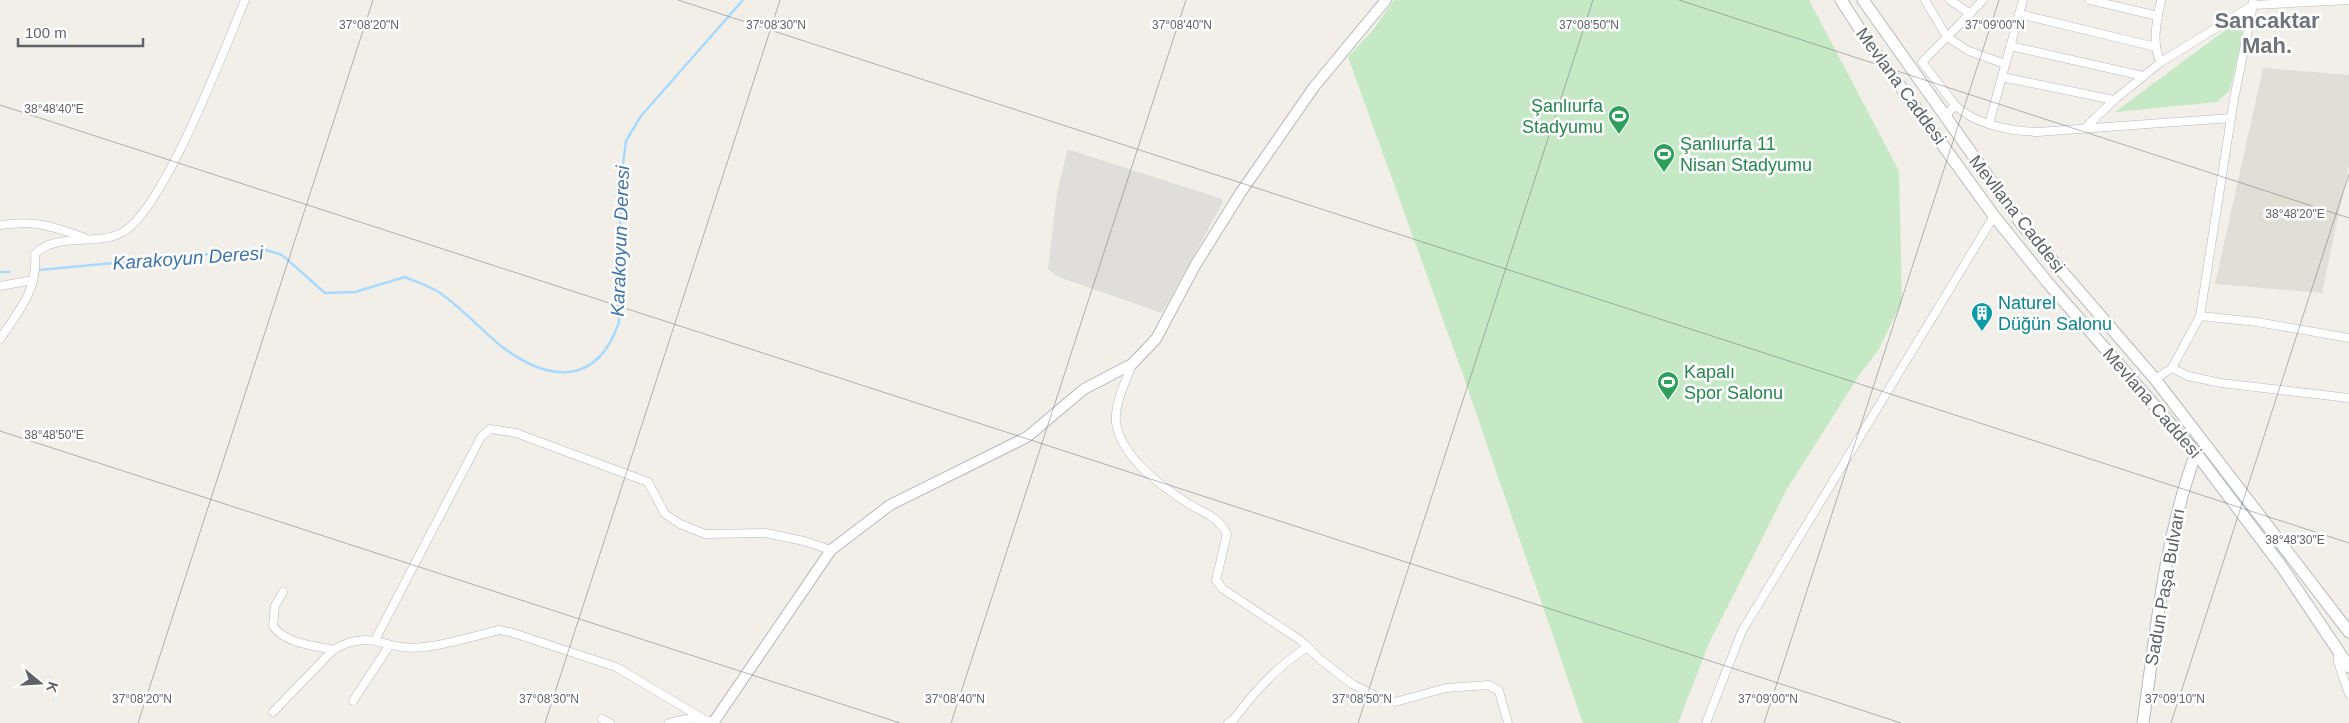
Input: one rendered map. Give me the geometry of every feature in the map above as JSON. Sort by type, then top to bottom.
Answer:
[{"type":"main road","name":"Mevlana Caddesi","points":[[1841,0],[1866,39],[1994,216],[2048,283],[2196,454],[2282,567],[2349,667]]},
{"type":"main road","name":"Mevllana Caddesi","points":[[1863,0],[2023,226],[2155,379],[2348,627]]},
{"type":"main road","name":"Sadun Paşa Bulvarı","points":[[2143,723],[2162,589],[2183,488],[2196,454]]},
{"type":"main road","points":[[2328,638],[2348,627]]},
{"type":"main road","points":[[2338,653],[2349,648]]},
{"type":"street","points":[[0,339],[30,294],[36,273],[35,254],[42,246],[86,238],[104,238],[122,233],[146,209],[178,155],[244,0]]},
{"type":"street","points":[[273,712],[334,650],[344,644],[368,638],[389,646],[424,647],[499,630],[616,667],[702,718],[713,722],[831,550],[890,504],[1027,438],[1084,389],[1132,364],[1156,339],[1216,232],[1314,87],[1386,0]]},
{"type":"street","points":[[1925,0],[1947,37],[1969,51],[2005,64]]},
{"type":"street","points":[[1950,0],[1970,14]]},
{"type":"street","points":[[1983,0],[1922,62],[1955,105],[1989,124],[2022,131],[2084,129],[2231,118]]},
{"type":"street","points":[[1989,124],[2023,0]]},
{"type":"street","points":[[2090,0],[2158,16]]},
{"type":"street","points":[[2161,0],[2156,47],[2161,62]]},
{"type":"street","points":[[2084,129],[2114,100],[2161,62],[2253,3],[2349,0]]},
{"type":"street","points":[[2155,379],[2172,368],[2200,316],[2231,118],[2253,3]]},
{"type":"street","points":[[2019,14],[2156,47]]},
{"type":"street","points":[[2010,46],[2144,76]]},
{"type":"street","points":[[2002,77],[2114,100]]},
{"type":"street","points":[[1945,117],[1955,105]]},
{"type":"street","points":[[1706,723],[1742,630],[1994,216]]},
{"type":"street","points":[[0,225],[30,222],[50,225],[86,238]]},
{"type":"street","points":[[0,286],[33,280]]},
{"type":"street","points":[[2200,316],[2257,322],[2349,338]]},
{"type":"street","points":[[1132,364],[1120,396],[1116,422],[1124,447],[1174,494],[1199,510],[1218,519],[1227,534],[1216,580],[1224,589],[1300,640],[1352,684],[1378,697],[1395,702],[1446,688],[1489,685],[1499,691],[1508,723]]},
{"type":"street","points":[[2172,368],[2188,376],[2221,383],[2349,398]]},
{"type":"street","points":[[375,640],[481,437],[490,429],[516,433],[648,482],[665,514],[680,524],[705,534],[765,533],[804,541],[831,550]]},
{"type":"street","points":[[283,592],[275,606],[273,626],[279,635],[297,642],[334,650]]},
{"type":"street","points":[[353,701],[389,646]]},
{"type":"street","points":[[1228,723],[1234,719],[1272,674],[1291,657],[1308,647]]},
{"type":"street","points":[[2338,653],[2338,662],[2344,687],[2349,694]]},
{"type":"street","points":[[669,723],[686,718],[702,718]]},
{"type":"street","points":[[602,719],[610,723]]},
{"type":"shaded area","points":[[2263,68],[2349,75],[2349,165],[2322,293],[2215,284]]},
{"type":"shaded area","points":[[1070,150],[1222,199],[1223,202],[1162,313],[1056,276],[1048,269],[1057,193],[1067,151]]},
{"type":"green space","points":[[1394,0],[1809,0],[1899,171],[1902,301],[1879,349],[1860,374],[1787,489],[1709,643],[1678,723],[1583,723],[1462,372],[1348,57],[1373,30]]},
{"type":"green space","points":[[2247,14],[2230,90],[2217,102],[2115,112]]},
{"type":"waterway","name":"Karakoyun Deresi","points":[[39,270],[263,249],[282,255],[325,293],[355,292],[405,277],[440,293],[501,346],[536,367],[569,372],[584,368],[598,358],[610,343],[619,322],[621,180],[626,141],[641,116],[743,0]]},
{"type":"waterway","name":"Karakoyun Deresi","points":[[0,272],[9,272]]},
{"type":"place","name":"Şanlıurfa Stadyumu","points":[[1619,135]]},
{"type":"place","name":"Şanlıurfa 11 Nisan Stadyumu","points":[[1664,173]]},
{"type":"place","name":"Naturel Düğün Salonu","points":[[1982,332]]},
{"type":"place","name":"Kapalı Spor Salonu","points":[[1668,401]]},
{"type":"district","name":"Sancaktar Mah.","points":[[2267,32]]}]
